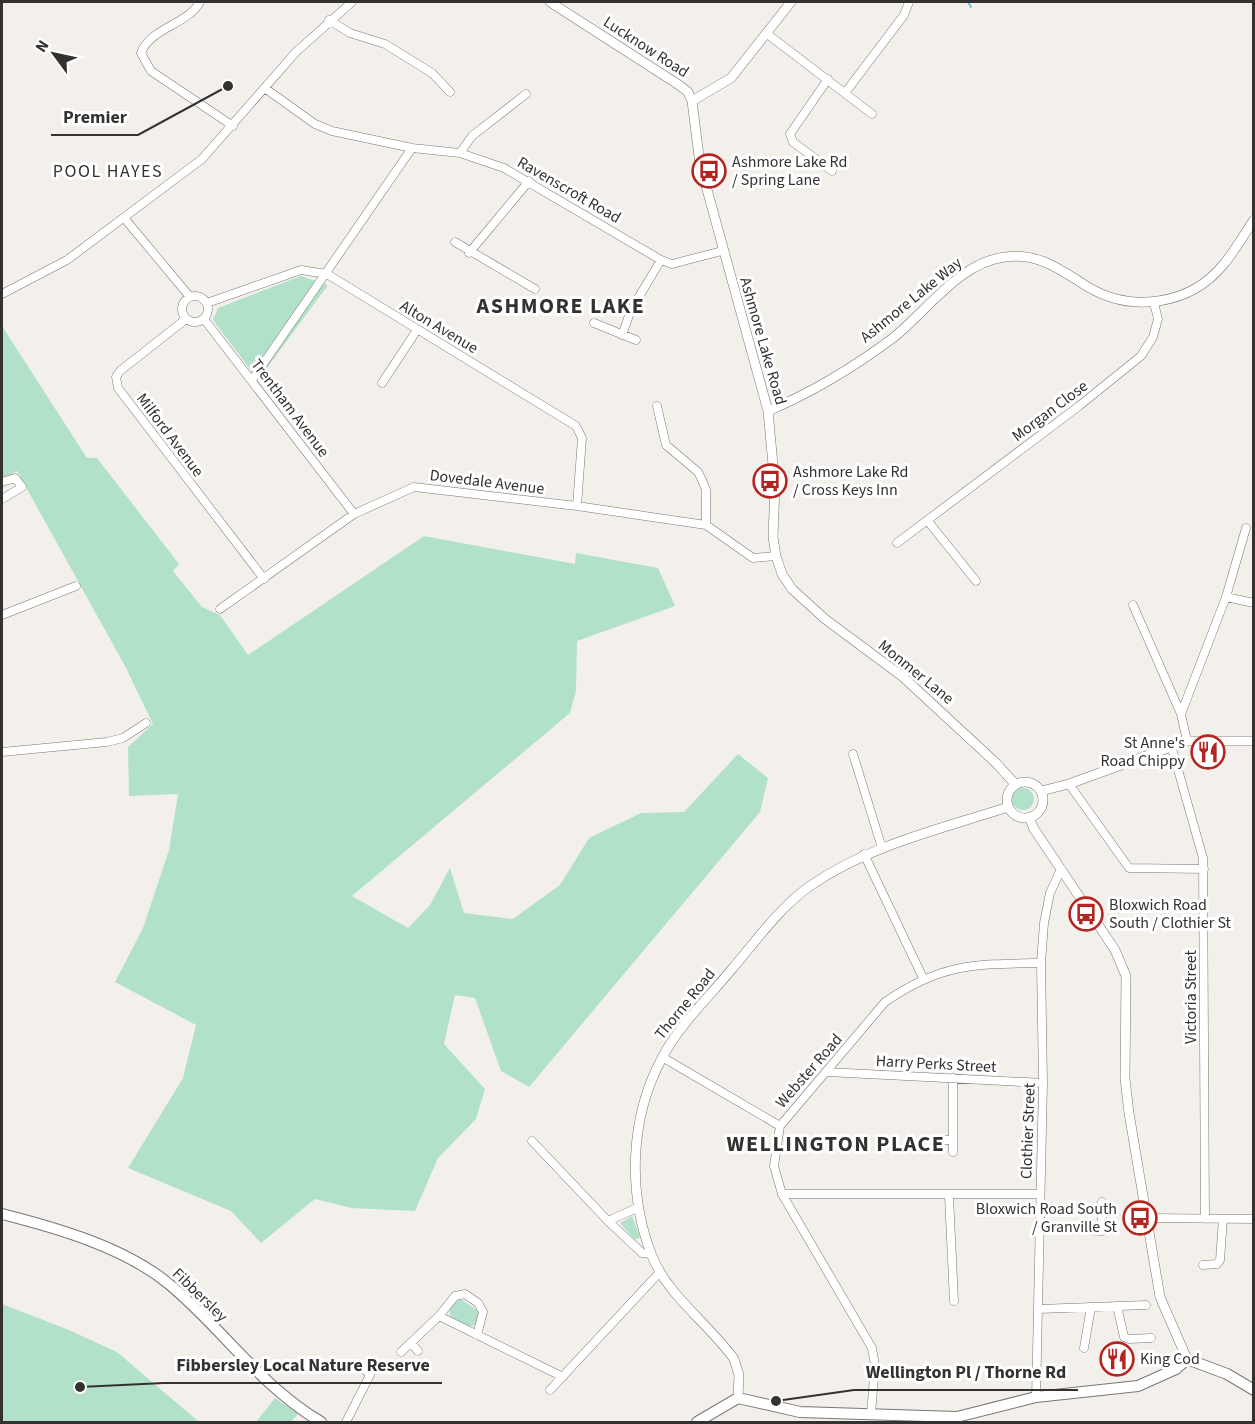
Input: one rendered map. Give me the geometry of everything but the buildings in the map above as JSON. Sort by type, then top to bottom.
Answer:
[{"type":"main road","name":"Fibbersley","points":[[2,1214],[62,1229],[164,1280],[277,1391],[315,1420]]},
{"type":"main road","points":[[697,1422],[738,1398],[800,1412],[958,1420],[1036,1397],[1138,1386],[1176,1369],[1187,1359],[1227,1374],[1254,1390]]},
{"type":"street","points":[[200,2],[194,10],[145,43],[141,53],[144,63],[152,71],[234,126]]},
{"type":"street","points":[[2,294],[67,260],[125,219],[202,159],[234,126],[296,52],[329,20],[352,2]]},
{"type":"street","name":"Lucknow Road","points":[[550,2],[679,85],[688,92],[692,101]]},
{"type":"street","points":[[692,101],[731,78],[790,2]]},
{"type":"street","points":[[845,93],[904,15],[909,2]]},
{"type":"street","points":[[329,20],[350,33],[385,44],[432,73],[450,92]]},
{"type":"street","points":[[766,33],[872,114]]},
{"type":"street","points":[[828,80],[790,134],[793,142],[832,171]]},
{"type":"street","name":"Ravenscroft Road","points":[[266,89],[315,124],[332,131],[412,148],[460,153],[504,168],[661,260]]},
{"type":"street","points":[[460,153],[472,136],[526,93]]},
{"type":"street","name":"Ashmore Lake Road","points":[[692,101],[700,164],[722,251],[768,411],[774,454],[776,556],[792,589]]},
{"type":"street","points":[[252,380],[412,148]]},
{"type":"street","points":[[469,253],[529,181]]},
{"type":"street","points":[[125,219],[190,297]]},
{"type":"street","name":"Ashmore Lake Way","points":[[768,411],[805,396],[891,339],[959,278],[991,260],[1022,256],[1047,261],[1106,297],[1129,302],[1154,303],[1198,288],[1214,275],[1224,265],[1254,220]]},
{"type":"street","points":[[455,242],[469,253],[501,267],[535,289]]},
{"type":"street","points":[[622,335],[631,310],[661,260],[672,264],[722,251]]},
{"type":"street","name":"Alton Avenue","points":[[207,303],[301,270],[327,274],[576,426],[582,438],[577,506]]},
{"type":"street","points":[[196,296],[207,303],[208,310],[204,319],[197,323],[186,319],[183,305],[190,297],[196,296]]},
{"type":"street","name":"Morgan Close","points":[[897,543],[1079,406],[1141,356],[1153,337],[1158,320],[1154,303]]},
{"type":"street","name":"Milford Avenue","points":[[186,319],[120,370],[116,377],[118,388],[264,579]]},
{"type":"street","name":"Trentham Avenue","points":[[204,319],[354,514]]},
{"type":"street","points":[[594,323],[636,340]]},
{"type":"street","points":[[382,383],[417,330]]},
{"type":"street","points":[[657,406],[666,445],[698,472],[702,480],[706,490],[706,525]]},
{"type":"street","points":[[2,482],[15,478],[22,487],[2,500]]},
{"type":"street","name":"Dovedale Avenue","points":[[220,609],[354,514],[414,487],[577,506],[706,525],[753,558],[776,556]]},
{"type":"street","points":[[927,520],[976,581]]},
{"type":"street","points":[[1181,714],[1226,597],[1246,528]]},
{"type":"street","points":[[2,615],[76,586]]},
{"type":"street","name":"Monmer Lane","points":[[792,589],[832,625],[903,676],[996,763],[1015,784]]},
{"type":"street","points":[[1226,597],[1254,603]]},
{"type":"street","points":[[1133,605],[1181,714],[1187,741]]},
{"type":"street","points":[[2,752],[106,742],[123,738],[146,723]]},
{"type":"street","points":[[1041,791],[1069,784],[1187,741],[1254,741]]},
{"type":"street","name":"Victoria Street","points":[[1171,745],[1203,858],[1204,869],[1205,1218]]},
{"type":"street","points":[[853,754],[882,848]]},
{"type":"street","points":[[1030,782],[1041,791],[1042,806],[1029,817],[1017,816],[1008,807],[1006,796],[1015,784],[1030,782]]},
{"type":"street","points":[[1069,784],[1129,868],[1204,869]]},
{"type":"street","name":"Thorne Road","points":[[738,1398],[739,1375],[734,1359],[660,1272],[651,1254],[639,1207],[636,1157],[637,1123],[662,1057],[677,1035],[774,920],[809,886],[864,854],[1008,807]]},
{"type":"street","points":[[1029,817],[1115,950],[1126,976],[1125,1079],[1163,1305],[1187,1359]]},
{"type":"street","points":[[864,854],[922,978]]},
{"type":"street","name":"Clothier Street","points":[[1036,1397],[1043,1083],[1041,963],[1044,923],[1050,892],[1061,869]]},
{"type":"street","name":"Webster Road","points":[[871,1414],[875,1365],[872,1348],[782,1194],[774,1166],[780,1126],[885,1002],[922,978],[955,967],[1041,963]]},
{"type":"street","points":[[662,1057],[780,1126]]},
{"type":"street","name":"Harry Perks Street","points":[[827,1072],[1043,1083]]},
{"type":"street","points":[[953,1078],[953,1152]]},
{"type":"street","points":[[936,1140],[953,1140]]},
{"type":"street","points":[[532,1141],[608,1221],[642,1253],[651,1254]]},
{"type":"street","points":[[782,1194],[949,1196],[1039,1194]]},
{"type":"street","points":[[949,1196],[954,1302]]},
{"type":"street","points":[[1039,1228],[1102,1232],[1102,1202]]},
{"type":"street","points":[[608,1221],[639,1207]]},
{"type":"street","points":[[1148,1218],[1254,1219]]},
{"type":"street","points":[[1203,1264],[1217,1264],[1220,1260],[1223,1219]]},
{"type":"street","points":[[550,1390],[660,1272]]},
{"type":"street","points":[[401,1352],[439,1316],[455,1296],[461,1293],[469,1296],[483,1312],[477,1335]]},
{"type":"street","points":[[1039,1309],[1146,1305]]},
{"type":"street","points":[[1117,1306],[1124,1337],[1151,1338]]},
{"type":"street","points":[[1084,1348],[1091,1307]]},
{"type":"street","points":[[439,1316],[562,1377]]},
{"type":"street","points":[[411,1342],[418,1351]]},
{"type":"street","points":[[346,1422],[370,1375],[360,1365]]},
{"type":"green space","points":[[301,276],[328,285],[258,380],[213,320],[218,308]]},
{"type":"green space","points":[[2,326],[87,458],[97,458],[179,564],[173,571],[202,607],[220,615],[248,655],[424,536],[575,564],[576,553],[658,568],[675,606],[577,641],[576,691],[570,713],[352,896],[408,928],[430,905],[450,868],[464,913],[513,919],[560,885],[589,838],[641,813],[684,812],[738,754],[768,778],[760,812],[529,1087],[501,1071],[475,998],[455,995],[444,1044],[485,1089],[476,1119],[438,1158],[415,1211],[351,1208],[315,1199],[261,1243],[231,1211],[128,1168],[183,1078],[196,1025],[115,982],[143,928],[169,850],[178,794],[129,796],[128,747],[153,724],[125,666],[17,471],[4,478],[2,476]]},
{"type":"green space","points":[[1023,788],[1031,791],[1034,799],[1031,807],[1023,810],[1015,807],[1012,799],[1015,791]]},
{"type":"green space","points":[[632,1216],[640,1237],[635,1240],[620,1223]]},
{"type":"green space","points":[[461,1299],[478,1311],[478,1321],[473,1326],[463,1325],[450,1316],[452,1305]]},
{"type":"green space","points":[[2,1304],[69,1330],[117,1352],[199,1422],[2,1422]]},
{"type":"green space","points":[[275,1398],[298,1414],[291,1422],[256,1422]]},
{"type":"waterway","points":[[968,2],[971,7]]},
{"type":"place","name":"Premier","points":[[228,86]]},
{"type":"place","name":"Ashmore Lake Rd / Spring Lane","points":[[709,171]]},
{"type":"place","name":"Ashmore Lake Rd / Cross Keys Inn","points":[[770,481]]},
{"type":"place","name":"St Anne's Road Chippy","points":[[1208,752]]},
{"type":"place","name":"Bloxwich Road South / Clothier St","points":[[1086,914]]},
{"type":"place","name":"Bloxwich Road South / Granville St","points":[[1140,1218]]},
{"type":"place","name":"King Cod","points":[[1117,1359]]},
{"type":"place","name":"Fibbersley Local Nature Reserve","points":[[80,1387]]},
{"type":"place","name":"Wellington Pl / Thorne Rd","points":[[776,1401]]},
{"type":"district","name":"POOL HAYES","points":[[108,171]]},
{"type":"district","name":"ASHMORE LAKE","points":[[561,306]]},
{"type":"district","name":"WELLINGTON PLACE","points":[[836,1144]]}]
